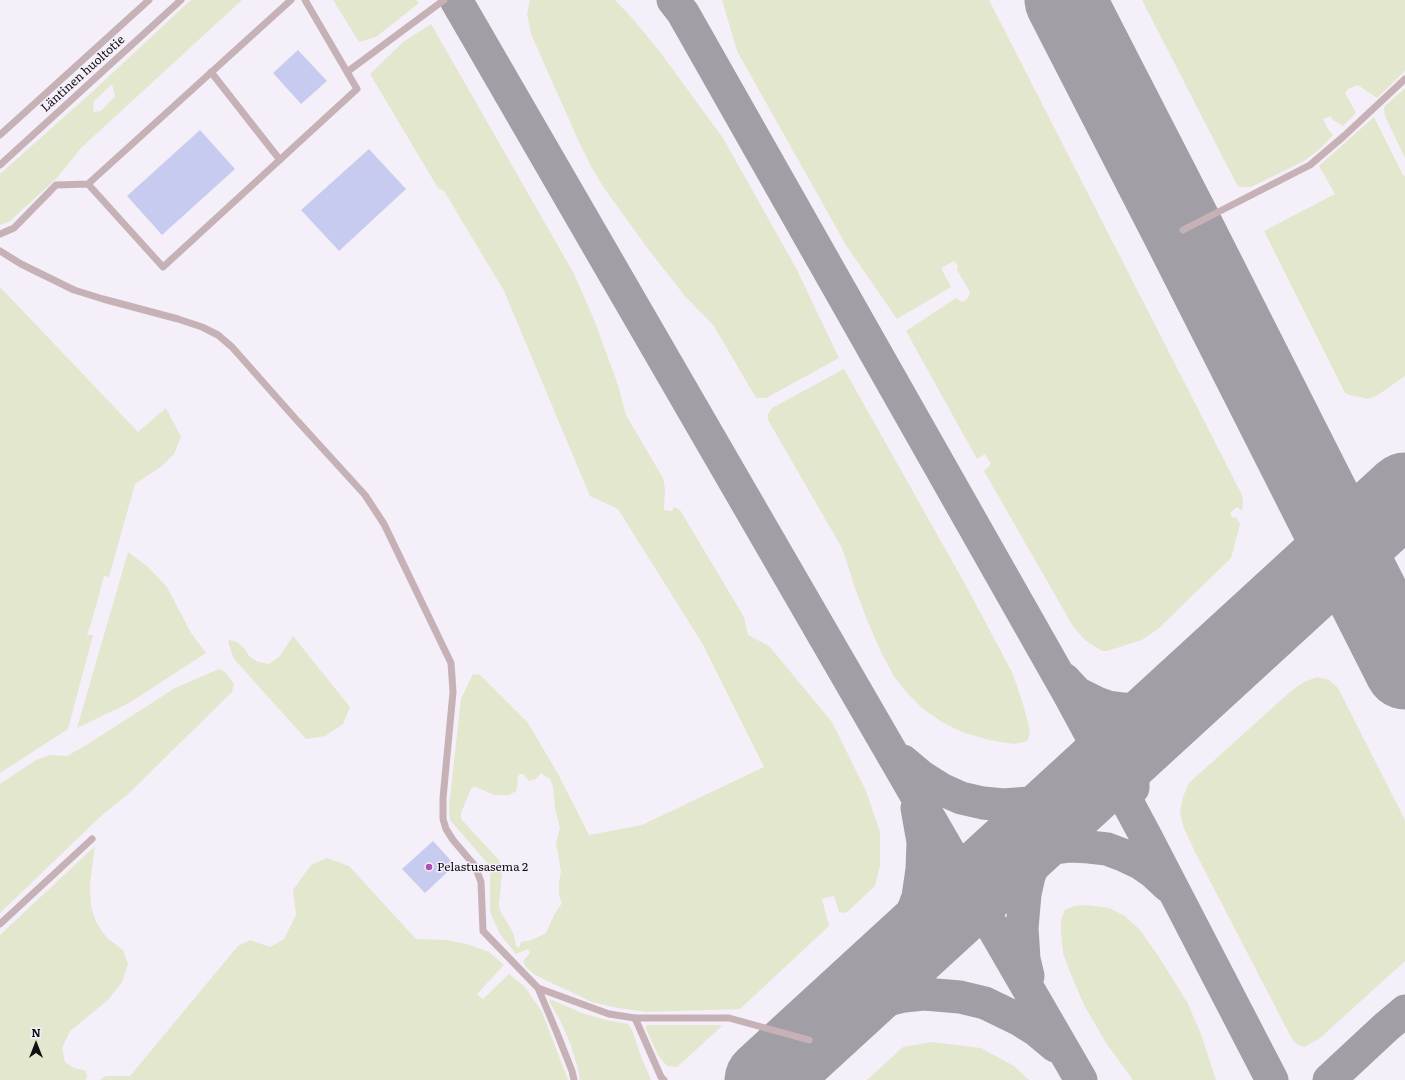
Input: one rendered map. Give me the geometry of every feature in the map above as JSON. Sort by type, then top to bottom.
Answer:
[{"type":"lane","points":[[0,135],[149,0]]},
{"type":"lane","name":"Läntinen huoltotie","points":[[0,165],[181,0]]},
{"type":"lane","points":[[0,234],[14,228],[56,185],[88,184],[291,0]]},
{"type":"lane","points":[[88,184],[163,267],[357,89],[305,0]]},
{"type":"lane","points":[[347,72],[444,0]]},
{"type":"lane","points":[[211,72],[280,160]]},
{"type":"lane","points":[[1183,230],[1310,165],[1344,136],[1405,79]]},
{"type":"lane","points":[[0,251],[21,264],[74,290],[178,319],[202,327],[218,335],[232,347],[365,495],[384,524],[451,664],[454,692],[443,798],[443,819],[446,829],[453,840],[475,866],[482,882],[482,931],[538,988],[572,1071],[574,1080]]},
{"type":"lane","points":[[0,924],[92,839]]},
{"type":"lane","points":[[538,988],[609,1014],[635,1018],[729,1018],[808,1040]]},
{"type":"lane","points":[[635,1018],[661,1077],[664,1080]]},
{"type":"green space","points":[[191,0],[242,0],[81,148],[57,178],[10,221],[0,225],[0,174],[91,93]],"holes":[[[112,84],[115,96],[101,111],[94,112],[94,101]]]},
{"type":"green space","points":[[333,0],[416,0],[419,3],[376,37],[359,42]]},
{"type":"green space","points":[[530,0],[615,0],[633,19],[660,52],[723,138],[796,268],[839,358],[766,398],[756,398],[714,326],[685,296],[648,249],[602,185],[592,168],[531,34],[527,14]]},
{"type":"green space","points":[[722,0],[989,0],[1242,495],[1242,511],[1237,507],[1230,513],[1233,518],[1236,517],[1240,524],[1231,558],[1159,628],[1142,640],[1107,651],[1102,651],[1085,640],[1074,628],[984,471],[991,464],[985,454],[977,459],[906,331],[956,298],[962,302],[968,298],[970,292],[957,270],[958,266],[954,261],[941,268],[951,287],[897,319],[846,245],[737,51]]},
{"type":"green space","points":[[1142,0],[1405,0],[1405,71],[1377,98],[1358,85],[1348,89],[1345,93],[1356,113],[1343,126],[1333,120],[1330,116],[1323,119],[1333,135],[1321,148],[1304,161],[1251,187],[1240,187],[1236,183]]},
{"type":"green space","points":[[431,24],[573,272],[593,317],[618,385],[626,415],[663,478],[665,489],[664,510],[672,511],[674,507],[680,510],[744,617],[748,635],[769,646],[832,722],[866,791],[880,832],[880,865],[875,886],[847,912],[843,913],[839,912],[834,896],[822,899],[829,926],[740,1009],[646,1012],[618,1008],[592,1002],[535,975],[526,967],[523,961],[530,953],[528,949],[516,954],[500,934],[490,912],[490,866],[450,820],[449,806],[461,699],[473,674],[480,675],[528,723],[558,774],[589,835],[642,825],[764,767],[702,643],[618,509],[590,496],[504,291],[444,191],[438,188],[370,74],[403,42]],"holes":[[[541,773],[550,779],[553,787],[555,808],[560,828],[556,843],[561,871],[559,895],[562,903],[554,915],[546,933],[532,940],[521,942],[519,948],[516,946],[514,935],[501,913],[499,905],[502,874],[501,865],[498,859],[461,819],[461,813],[471,789],[474,786],[494,795],[509,795],[516,791],[518,783],[517,777],[520,774],[523,774],[529,781],[536,779]]]},
{"type":"green space","points":[[1405,88],[1405,158],[1385,116],[1384,107]]},
{"type":"green space","points":[[1374,117],[1403,175],[1405,176],[1405,376],[1378,395],[1368,399],[1345,393],[1264,231],[1335,194],[1319,166]]},
{"type":"green space","points":[[0,287],[138,432],[166,408],[181,437],[174,454],[162,466],[135,484],[109,577],[104,576],[87,635],[93,635],[68,729],[0,773]]},
{"type":"green space","points":[[844,369],[965,584],[1013,674],[1030,730],[1027,741],[1014,744],[989,740],[962,732],[942,722],[923,709],[908,694],[895,678],[882,654],[855,588],[842,548],[768,420],[768,414],[772,408]]},
{"type":"green space","points":[[128,552],[148,567],[167,587],[191,633],[206,653],[129,703],[77,728]]},
{"type":"green space","points":[[293,636],[350,707],[343,724],[325,736],[306,739],[234,659],[228,642],[230,640],[237,642],[245,649],[249,656],[258,662],[269,664],[279,657]]},
{"type":"green space","points":[[219,669],[226,673],[234,684],[232,692],[127,795],[102,815],[0,913],[0,784],[36,760],[50,755],[67,756],[175,688]]},
{"type":"green space","points":[[1317,677],[1329,680],[1338,688],[1405,820],[1405,961],[1319,1039],[1304,1047],[1297,1044],[1292,1039],[1195,852],[1183,826],[1180,812],[1183,797],[1189,783],[1291,691],[1304,682]]},
{"type":"green space","points":[[95,846],[90,884],[91,907],[97,924],[107,938],[123,950],[128,964],[122,982],[108,1000],[70,1031],[62,1048],[65,1062],[74,1068],[86,1071],[87,1078],[85,1080],[0,1080],[0,935]]},
{"type":"green space","points":[[327,858],[349,866],[416,939],[445,940],[467,944],[489,952],[504,965],[477,994],[483,999],[509,974],[525,987],[542,1012],[568,1080],[100,1080],[106,1076],[130,1076],[238,946],[250,940],[270,947],[284,939],[296,915],[293,890],[311,865]]},
{"type":"green space","points":[[1087,905],[1109,908],[1125,916],[1140,930],[1187,1002],[1201,1034],[1216,1080],[1133,1080],[1106,1043],[1084,1005],[1063,953],[1061,919],[1065,910],[1074,906]]},
{"type":"green space","points":[[550,999],[582,1013],[606,1020],[628,1024],[632,1030],[651,1080],[580,1080],[570,1043],[560,1020],[549,1001]]},
{"type":"green space","points":[[646,1026],[722,1026],[677,1067],[667,1066],[658,1055],[646,1029]]},
{"type":"green space","points":[[932,1042],[981,1048],[1014,1066],[1029,1080],[867,1080],[903,1047]]},
{"type":"building","points":[[298,50],[327,81],[301,104],[273,73]]},
{"type":"building","points":[[200,130],[235,169],[162,235],[127,196]]},
{"type":"building","points":[[369,149],[406,189],[339,251],[301,210]]},
{"type":"building","name":"Pelastusasema 2","points":[[433,841],[455,865],[425,893],[402,869]]},
{"type":"taxiway","points":[[456,0],[1081,1080]]},
{"type":"taxiway","points":[[673,0],[683,13],[1069,694],[1144,833],[1272,1080]]},
{"type":"taxiway","points":[[1064,679],[1077,693],[1097,703],[1108,707],[1136,710],[1151,708],[1177,698],[1194,687]]},
{"type":"taxiway","points":[[1133,788],[1133,774],[1142,747],[1150,733],[1176,703]]},
{"type":"taxiway","points":[[903,761],[922,777],[941,789],[961,798],[983,803],[1004,805],[1029,803],[1051,798],[1089,779],[1122,753]]},
{"type":"taxiway","points":[[1028,976],[1024,959],[1022,928],[1025,894],[1029,876],[1045,838],[1063,813],[1087,785]]},
{"type":"taxiway","points":[[862,990],[885,965],[905,932],[918,897],[922,869],[923,842],[917,808]]},
{"type":"taxiway","points":[[984,880],[1010,863],[1026,855],[1039,850],[1071,846],[1107,849],[1123,855],[1140,863],[1153,872],[1168,886]]},
{"type":"taxiway","points":[[809,1040],[840,1017],[871,1004],[904,996],[924,994],[960,997],[985,1003],[1020,1020],[1036,1030],[1055,1046]]},
{"type":"taxiway","points":[[1329,1080],[1405,1011]]},
{"type":"runway","points":[[1065,0],[1405,669]]},
{"type":"runway","points":[[765,1080],[1405,493]]},
{"type":"place","name":"Pelastusasema 2","points":[[429,867]]}]
